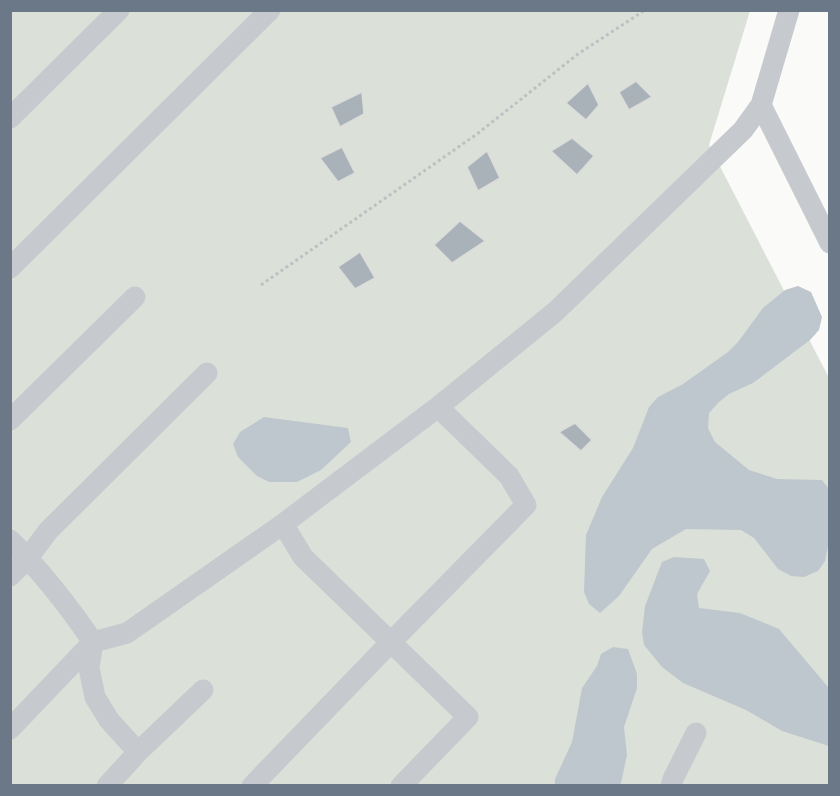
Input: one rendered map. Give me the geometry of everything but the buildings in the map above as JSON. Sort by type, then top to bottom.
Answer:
[{"type":"street","points":[[10,118],[119,10]]},
{"type":"street","points":[[10,729],[93,642],[127,633],[283,524],[438,407],[555,312],[743,130],[761,105],[789,10]]},
{"type":"street","points":[[10,268],[266,12]]},
{"type":"street","points":[[761,105],[830,243]]},
{"type":"street","points":[[10,420],[135,297]]},
{"type":"street","points":[[10,576],[28,558],[48,531],[207,373]]},
{"type":"street","points":[[252,786],[526,505],[509,476],[438,407]]},
{"type":"street","points":[[283,524],[303,557],[468,717],[401,786]]},
{"type":"street","points":[[10,540],[72,611],[93,642],[89,668],[95,697],[109,720],[138,752]]},
{"type":"street","points":[[107,786],[138,752],[202,690]]},
{"type":"street","points":[[671,786],[696,734]]},
{"type":"path","points":[[261,285],[477,134],[578,54],[645,10]]},
{"type":"shaded area","points":[[10,11],[750,11],[709,145],[829,378],[829,785],[11,785]]},
{"type":"shaded area","points":[[798,286],[811,292],[822,317],[819,330],[810,340],[753,383],[729,394],[718,403],[709,413],[708,428],[715,442],[749,470],[777,479],[822,480],[829,489],[830,533],[825,561],[818,571],[804,577],[791,576],[778,569],[754,538],[741,530],[686,529],[652,549],[619,596],[600,613],[589,604],[584,592],[586,535],[602,497],[633,448],[649,407],[658,397],[683,384],[728,352],[763,308],[785,290]]},
{"type":"shaded area","points":[[264,417],[348,428],[351,442],[321,470],[297,482],[269,482],[257,476],[238,457],[233,444],[240,432]]},
{"type":"shaded area","points":[[674,557],[704,559],[710,571],[697,594],[699,608],[740,613],[779,629],[829,688],[829,746],[782,731],[746,710],[683,683],[662,667],[644,645],[642,632],[645,606],[662,562]]},
{"type":"shaded area","points":[[613,647],[628,649],[637,674],[637,688],[624,727],[627,755],[621,783],[618,786],[555,785],[555,779],[572,742],[582,688],[597,666],[601,654]]}]
